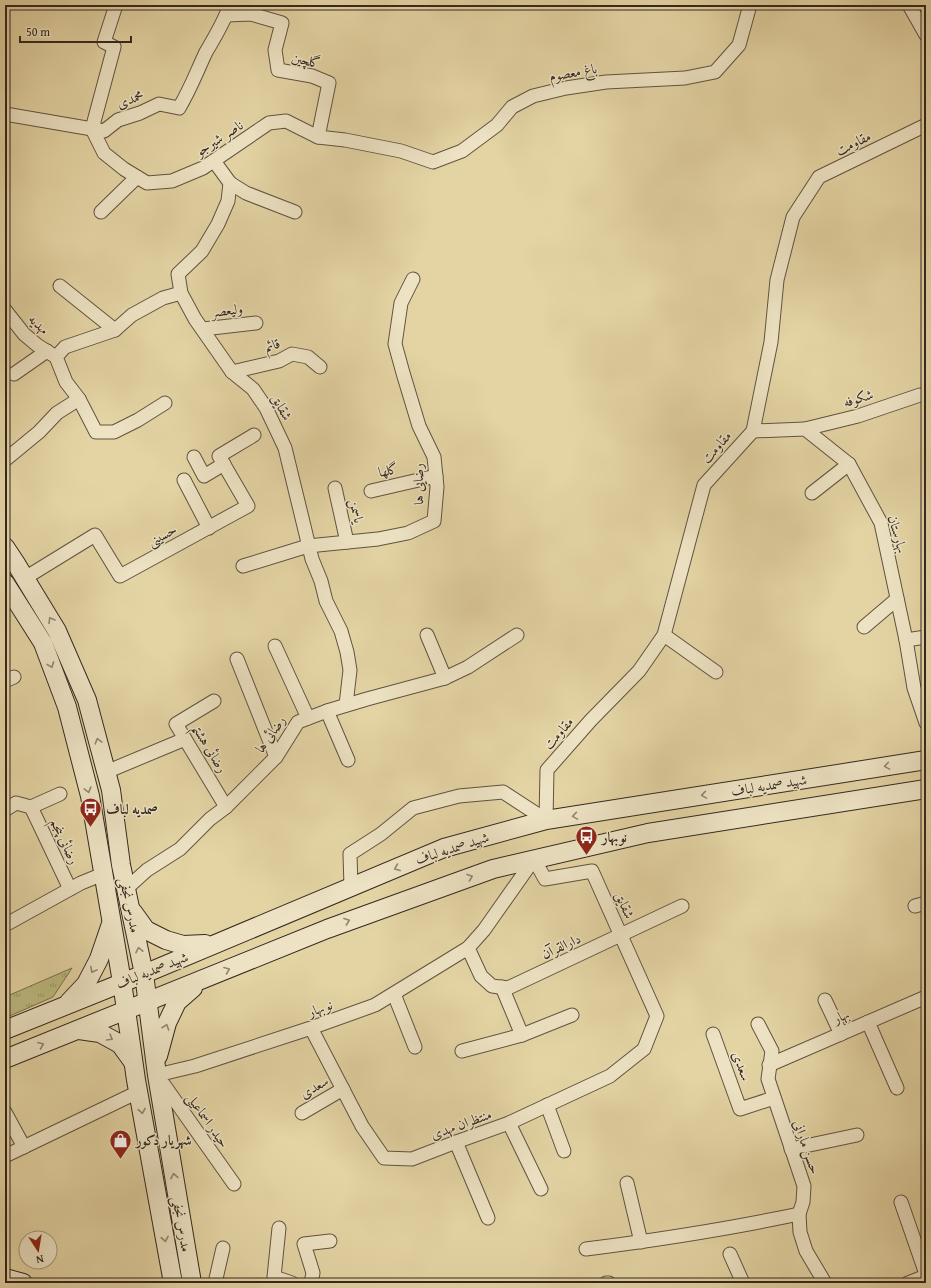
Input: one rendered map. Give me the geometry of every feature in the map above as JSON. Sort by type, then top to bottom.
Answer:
[{"type":"main road","name":"مدرس نجفی","points":[[5,547],[57,631],[87,700],[111,790],[121,865],[144,974],[156,1070],[192,1283]]},
{"type":"main road","name":"مدرس نجفی","points":[[7,589],[43,643],[67,707],[90,796],[112,921],[138,1092],[170,1279]]},
{"type":"main road","name":"شهید صمدیه لباف","points":[[5,1030],[144,974],[444,848],[546,820],[926,760]]},
{"type":"main road","name":"شهید صمدیه لباف","points":[[5,1059],[349,921],[493,869],[648,833],[926,789]]},
{"type":"main road","points":[[131,910],[146,930],[166,940],[183,946],[218,943]]},
{"type":"main road","points":[[65,1006],[86,984],[99,959],[112,921]]},
{"type":"main road","points":[[156,1070],[167,1023],[177,1002],[205,978]]},
{"type":"main road","points":[[78,1030],[100,1033],[120,1044],[134,1062]]},
{"type":"main road","points":[[5,1278],[23,1283]]},
{"type":"street","points":[[92,130],[114,47],[104,42],[116,5]]},
{"type":"street","name":"باغ معصوم","points":[[382,147],[401,151],[433,162],[462,151],[497,125],[512,107],[533,96],[566,88],[606,82],[685,78],[715,72],[739,45],[750,5]]},
{"type":"street","points":[[908,5],[926,35]]},
{"type":"street","name":"محمدی","points":[[5,114],[104,131],[118,120],[159,104],[179,108],[229,10]]},
{"type":"street","name":"گلچین","points":[[229,10],[252,14],[282,23],[275,50],[278,70],[312,76],[329,83],[318,137]]},
{"type":"street","name":"ناصر شیرجو","points":[[92,130],[104,153],[124,169],[147,183],[172,181],[203,168],[270,123],[286,121],[318,137],[345,140],[382,147]]},
{"type":"street","name":"مقاومت","points":[[546,820],[547,770],[591,720],[639,671],[664,635],[704,485],[752,431],[771,342],[777,280],[793,217],[819,177],[926,125]]},
{"type":"street","points":[[214,161],[230,183],[246,193],[295,212]]},
{"type":"street","points":[[101,212],[138,177]]},
{"type":"street","name":"شقایق","points":[[230,183],[228,201],[218,224],[202,252],[178,274],[181,293],[232,372],[253,389],[266,408],[285,448],[308,546],[321,581],[326,601],[341,631],[347,652],[350,670],[346,705]]},
{"type":"street","name":"رضایی ها","points":[[243,566],[308,546],[378,539],[408,533],[434,521],[437,487],[434,457],[419,426],[395,344],[401,303],[413,279]]},
{"type":"street","points":[[60,286],[115,330]]},
{"type":"street","points":[[14,374],[65,347],[115,330],[132,315],[163,298],[181,293]]},
{"type":"street","name":"مهدیه","points":[[5,310],[24,334],[51,354]]},
{"type":"street","name":"ولیعصر","points":[[203,329],[256,323]]},
{"type":"street","points":[[51,354],[66,382],[79,399],[96,432],[114,432],[138,420],[165,403]]},
{"type":"street","name":"قائم","points":[[232,372],[279,361],[292,354],[308,357],[320,367]]},
{"type":"street","name":"شکوفه","points":[[805,429],[858,416],[920,395]]},
{"type":"street","points":[[5,460],[39,432],[57,413],[79,399]]},
{"type":"street","points":[[752,431],[805,429]]},
{"type":"street","name":"بهارستان","points":[[805,429],[849,464],[881,523],[906,640],[914,688],[926,723]]},
{"type":"street","points":[[194,457],[204,476],[224,464],[219,456],[254,435]]},
{"type":"street","name":"حسینی","points":[[25,578],[95,535],[120,576],[248,506],[224,464]]},
{"type":"street","points":[[812,493],[849,464]]},
{"type":"street","name":"گلها","points":[[371,491],[436,476]]},
{"type":"street","points":[[184,480],[209,528]]},
{"type":"street","name":"یاسمن","points":[[335,488],[347,542]]},
{"type":"street","points":[[864,627],[897,599]]},
{"type":"street","points":[[427,635],[445,678]]},
{"type":"street","name":"رضائی ها","points":[[126,889],[147,870],[180,849],[210,819],[226,807],[276,757],[298,722],[346,705],[445,678],[468,667],[517,635]]},
{"type":"street","points":[[664,635],[716,672]]},
{"type":"street","points":[[906,640],[926,637]]},
{"type":"street","points":[[275,646],[308,718]]},
{"type":"street","points":[[237,659],[276,757]]},
{"type":"street","name":"رضائی هشتم","points":[[214,701],[176,724],[226,807]]},
{"type":"street","points":[[327,711],[348,760]]},
{"type":"street","points":[[106,772],[185,739]]},
{"type":"street","points":[[351,887],[350,854],[381,834],[413,808],[459,796],[503,792],[546,820]]},
{"type":"street","points":[[5,810],[16,804],[31,807],[60,794]]},
{"type":"street","name":"رضائی پنجم","points":[[31,807],[70,889]]},
{"type":"street","name":"شقایق","points":[[534,859],[545,879],[592,871],[657,1016]]},
{"type":"street","name":"نوبهار","points":[[156,1070],[195,1066],[375,1005],[468,948],[484,930],[534,859]]},
{"type":"street","points":[[5,925],[81,883],[104,874]]},
{"type":"street","name":"دارالقرآن","points":[[502,987],[508,988],[682,906]]},
{"type":"street","points":[[468,948],[481,976],[492,986],[502,987],[522,1035]]},
{"type":"street","points":[[394,994],[415,1047]]},
{"type":"street","name":"بهار","points":[[769,1065],[926,997]]},
{"type":"street","points":[[825,1000],[841,1034]]},
{"type":"street","points":[[462,1051],[522,1035],[572,1015]]},
{"type":"street","name":"منتظران مهدی","points":[[310,1028],[362,1126],[384,1158],[412,1159],[509,1123],[610,1076],[644,1049],[657,1016]]},
{"type":"street","points":[[868,1022],[897,1088]]},
{"type":"street","name":"حسن مارانی","points":[[758,1024],[772,1051],[768,1079],[804,1186],[803,1202],[799,1214],[800,1232],[806,1251],[825,1283]]},
{"type":"street","name":"سعدی","points":[[714,1034],[740,1109],[774,1098]]},
{"type":"street","name":"حیدر اسماعیلی","points":[[156,1070],[234,1184]]},
{"type":"street","name":"سعدی","points":[[302,1113],[343,1089]]},
{"type":"street","points":[[5,1156],[138,1092]]},
{"type":"street","points":[[547,1105],[564,1151]]},
{"type":"street","points":[[5,1112],[24,1147]]},
{"type":"street","points":[[509,1123],[541,1189]]},
{"type":"street","points":[[791,1149],[857,1135]]},
{"type":"street","points":[[456,1142],[488,1218]]},
{"type":"street","points":[[627,1183],[641,1242]]},
{"type":"street","points":[[901,1202],[926,1275],[908,1283]]},
{"type":"street","points":[[586,1249],[743,1226],[799,1214]]},
{"type":"street","points":[[279,1228],[274,1277],[292,1283]]},
{"type":"street","points":[[311,1283],[313,1273],[304,1244],[330,1241]]},
{"type":"street","points":[[214,1283],[223,1248]]},
{"type":"street","points":[[730,1254],[743,1283]]},
{"type":"green space","points":[[72,968],[53,997],[5,1018],[5,997]]},
{"type":"place","name":"صمدیه لباف","points":[[90,828]]},
{"type":"place","name":"نوبهار","points":[[586,856]]},
{"type":"place","name":"شهریار دکور","points":[[120,1160]]}]
